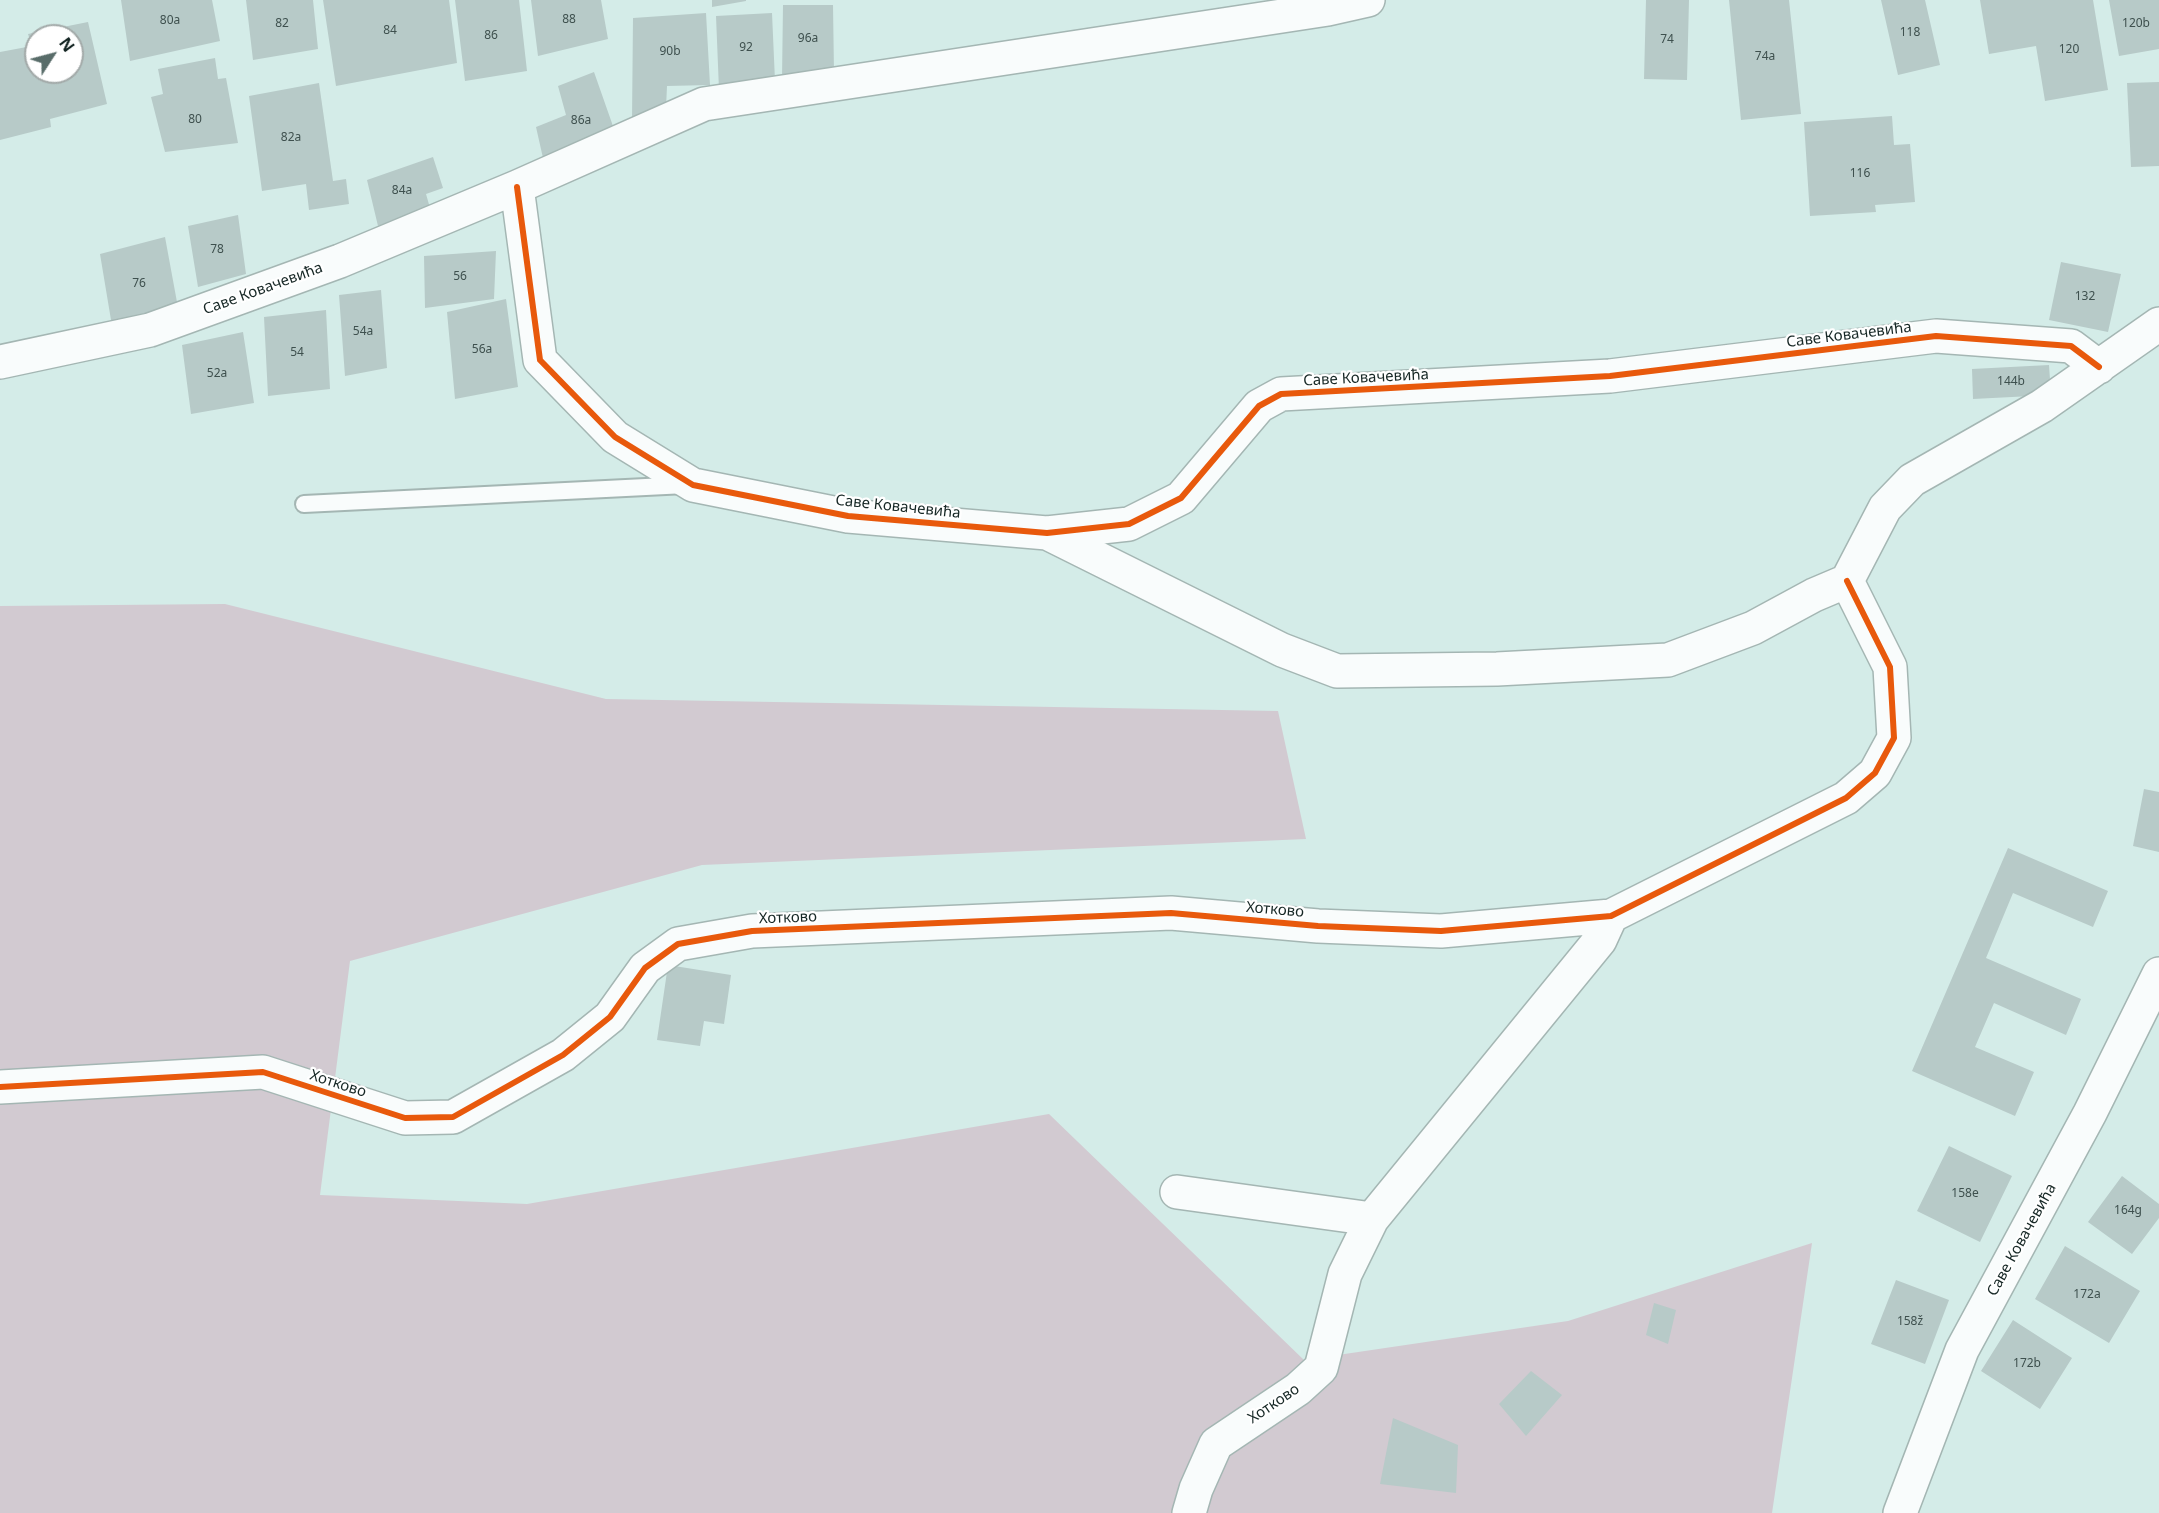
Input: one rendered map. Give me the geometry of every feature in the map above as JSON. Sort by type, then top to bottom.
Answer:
[{"type":"street","name":"Саве Ковачевића","points":[[0,362],[150,330],[340,261],[517,187],[704,104],[1328,9],[1368,0]]},
{"type":"street","name":"Саве Ковачевића","points":[[517,187],[540,360],[615,437],[693,484],[848,516],[1047,533],[1129,524],[1181,498],[1259,406],[1281,394],[1610,376],[1936,336],[2071,346],[2098,367]]},
{"type":"street","points":[[1611,916],[1846,798],[1875,772],[1894,738],[1890,667],[1847,581],[1885,508],[1912,480],[2042,406],[2159,324]]},
{"type":"street","name":"Саве Ковачевића","points":[[1047,533],[1282,650],[1337,671],[1497,669],[1668,660],[1754,628],[1814,595],[1847,581]]},
{"type":"street","name":"Хотково","points":[[0,1087],[263,1072],[405,1118],[453,1117],[563,1055],[610,1017],[645,968],[678,944],[764,931],[1171,913],[1318,926],[1441,931],[1611,916],[1600,940],[1372,1220],[1345,1274],[1321,1368],[1298,1389],[1216,1443],[1196,1489],[1189,1513]]},
{"type":"street","name":"Саве Ковачевића","points":[[1900,1513],[1962,1350],[2090,1113],[2159,974]]},
{"type":"street","points":[[1177,1192],[1372,1220]]},
{"type":"lane","name":"Саве Ковачевића","points":[[304,504],[693,484]]},
{"type":"shaded area","points":[[225,604],[606,699],[1278,711],[1306,839],[702,865],[350,961],[320,1195],[527,1204],[1049,1114],[1304,1360],[1568,1321],[1812,1243],[1772,1513],[0,1513],[0,606]]},
{"type":"building","points":[[121,0],[212,0],[220,41],[130,61]]},
{"type":"building","points":[[246,0],[313,0],[318,49],[253,60]]},
{"type":"building","points":[[323,0],[449,0],[457,63],[336,86]]},
{"type":"building","points":[[455,0],[519,0],[527,71],[465,81]]},
{"type":"building","points":[[531,0],[601,0],[608,39],[538,56]]},
{"type":"building","points":[[712,0],[746,0],[746,1],[712,7]]},
{"type":"building","points":[[1646,0],[1689,0],[1687,80],[1644,79]]},
{"type":"building","points":[[1729,0],[1789,0],[1801,114],[1741,120]]},
{"type":"building","points":[[1881,0],[1925,0],[1940,65],[1898,75]]},
{"type":"building","points":[[1980,0],[2093,0],[2108,90],[2045,101],[2036,46],[1989,54]]},
{"type":"building","points":[[2109,0],[2159,0],[2159,49],[2119,56]]},
{"type":"building","points":[[783,5],[833,5],[834,73],[782,79]]},
{"type":"building","points":[[706,13],[710,85],[667,86],[666,108],[632,120],[633,18]]},
{"type":"building","points":[[772,13],[775,81],[719,90],[716,16]]},
{"type":"building","points":[[88,22],[107,104],[50,119],[51,127],[0,140],[0,52],[24,48],[24,84],[84,84],[84,24],[78,24]]},
{"type":"building","points":[[215,58],[218,79],[226,78],[238,143],[165,152],[151,97],[163,94],[158,69]]},
{"type":"building","points":[[594,72],[614,129],[543,158],[536,127],[566,115],[558,86]]},
{"type":"building","points":[[2159,82],[2159,166],[2131,167],[2127,83]]},
{"type":"building","points":[[319,83],[333,181],[346,179],[349,204],[309,210],[306,184],[262,191],[249,96]]},
{"type":"building","points":[[1892,116],[1894,145],[1910,144],[1915,202],[1875,205],[1876,212],[1810,216],[1804,122]]},
{"type":"building","points":[[433,157],[443,188],[426,194],[430,208],[378,226],[367,180]]},
{"type":"building","points":[[238,215],[246,274],[198,287],[188,226]]},
{"type":"building","points":[[165,237],[179,313],[113,332],[100,254]]},
{"type":"building","points":[[496,251],[494,299],[425,308],[424,256]]},
{"type":"building","points":[[2061,262],[2121,274],[2108,332],[2049,320]]},
{"type":"building","points":[[381,290],[387,368],[345,376],[339,295]]},
{"type":"building","points":[[506,299],[518,387],[455,399],[447,312]]},
{"type":"building","points":[[326,310],[330,389],[268,396],[264,317]]},
{"type":"building","points":[[243,332],[254,403],[191,414],[182,345]]},
{"type":"building","points":[[2049,365],[2051,395],[1973,399],[1972,369]]},
{"type":"building","points":[[2144,789],[2159,792],[2159,852],[2133,846]]},
{"type":"building","points":[[2008,848],[2108,891],[2093,927],[2013,893],[1986,958],[2081,999],[2066,1035],[1994,1003],[1975,1047],[2034,1072],[2015,1116],[1912,1071]]},
{"type":"building","points":[[668,965],[731,975],[724,1024],[704,1021],[700,1046],[657,1040]]},
{"type":"building","points":[[1949,1146],[2012,1176],[1980,1242],[1917,1211]]},
{"type":"building","points":[[2122,1176],[2159,1204],[2159,1218],[2132,1254],[2088,1222]]},
{"type":"building","points":[[2065,1246],[2140,1291],[2109,1343],[2035,1299]]},
{"type":"building","points":[[1896,1280],[1949,1300],[1925,1364],[1871,1344]]},
{"type":"building","points":[[1654,1303],[1676,1310],[1668,1344],[1646,1335]]},
{"type":"building","points":[[2013,1320],[2072,1358],[2040,1409],[1981,1371]]},
{"type":"building","points":[[1531,1371],[1562,1395],[1526,1436],[1499,1404]]},
{"type":"building","points":[[1393,1418],[1458,1445],[1456,1493],[1380,1484]]},
{"type":"cycle path","points":[[517,187],[540,360],[615,437],[693,485],[848,516],[1047,533],[1129,524],[1181,498],[1259,406],[1281,394],[1610,376],[1936,336],[2071,346],[2099,367]]},
{"type":"cycle path","points":[[0,1087],[263,1072],[405,1118],[453,1117],[563,1055],[610,1017],[645,968],[678,944],[752,931],[1171,913],[1318,926],[1441,931],[1611,916],[1846,798],[1875,773],[1894,738],[1890,667],[1847,581]]}]
